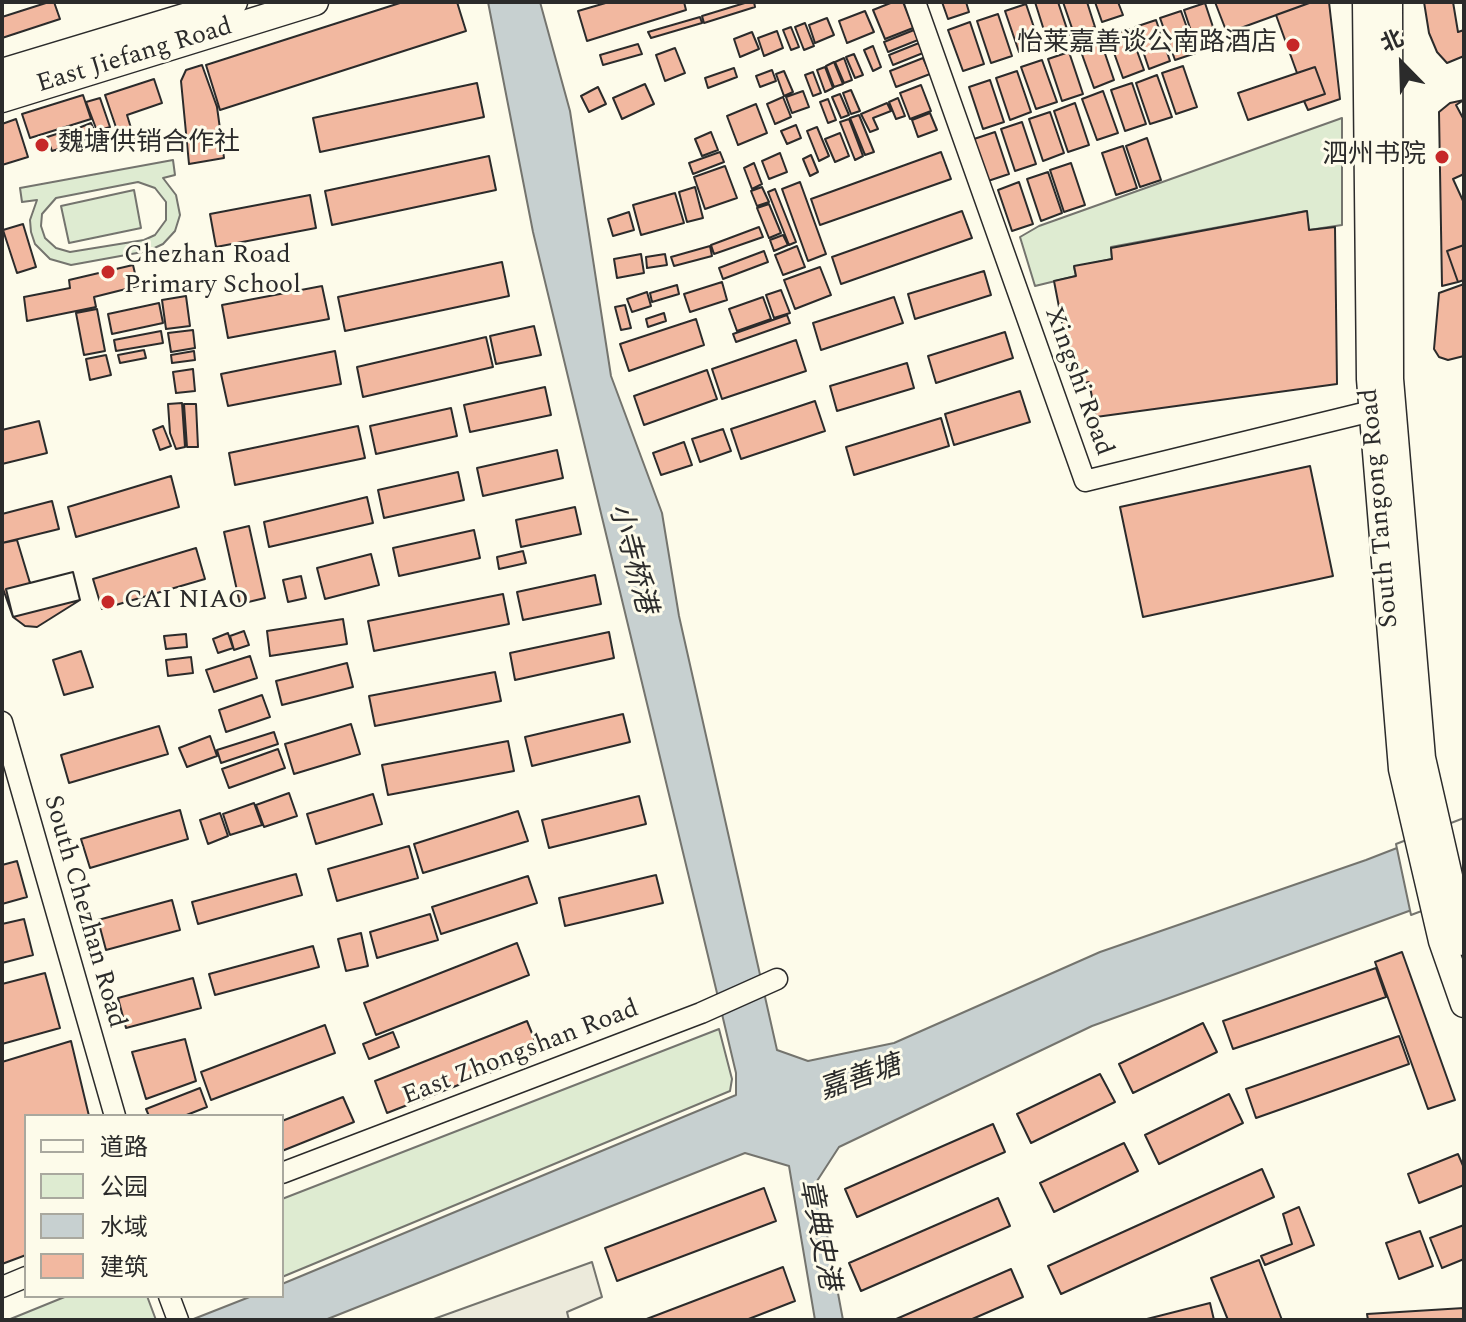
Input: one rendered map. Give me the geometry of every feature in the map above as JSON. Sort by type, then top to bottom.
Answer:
[{"type":"main road","name":"East Jiefang Road","points":[[2,72],[234,2]]},
{"type":"main road","name":"East Jiefang Road","points":[[2,99],[315,2]]},
{"type":"main road","name":"South Tangong Road","points":[[1366,2],[1370,379],[1382,408],[1412,764],[1456,939],[1464,1004]]},
{"type":"main road","name":"South Tangong Road","points":[[1382,408],[1390,379],[1389,2]]},
{"type":"street","name":"Xingshi Road","points":[[915,2],[1085,481],[1382,408]]},
{"type":"street","name":"South Chezhan Road","points":[[2,722],[114,1114]]},
{"type":"street","name":"East Zhongshan Road","points":[[284,1172],[701,1013],[777,979]]},
{"type":"street","points":[[2,1287],[24,1278]]},
{"type":"street","points":[[170,1298],[178,1320]]},
{"type":"green space","points":[[1342,118],[1342,225],[1309,230],[1306,211],[1111,247],[1112,259],[1074,267],[1076,276],[1035,286],[1020,237],[1039,226]]},
{"type":"green space","points":[[173,160],[175,175],[163,178],[176,195],[180,215],[175,231],[163,244],[148,251],[71,265],[50,259],[35,244],[30,220],[37,200],[22,202],[20,188]],"holes":[[[138,182],[155,188],[166,202],[166,220],[155,235],[144,240],[70,252],[56,248],[45,238],[41,226],[42,214],[56,198]]]},
{"type":"green space","points":[[134,190],[141,228],[69,243],[61,206]]},
{"type":"green space","points":[[719,1029],[732,1079],[730,1091],[284,1276],[284,1198]]},
{"type":"green space","points":[[62,1298],[148,1298],[156,1320],[8,1320]]},
{"type":"shaded area","points":[[592,1262],[602,1297],[567,1312],[569,1320],[431,1320]]},
{"type":"water","points":[[488,2],[540,2],[570,111],[611,376],[662,513],[679,616],[777,1050],[808,1061],[894,1043],[1100,952],[1366,860],[1464,822],[1464,891],[1092,1026],[839,1147],[817,1181],[843,1320],[815,1320],[789,1166],[745,1153],[325,1320],[191,1320],[247,1298],[284,1298],[284,1283],[736,1095],[736,1073],[533,232]]},
{"type":"pier","points":[[1464,818],[1464,895],[1411,915],[1396,844]]},
{"type":"building","points":[[54,2],[60,19],[2,38],[2,17]]},
{"type":"building","points":[[403,2],[457,2],[466,31],[220,110],[206,65]]},
{"type":"building","points":[[609,2],[684,2],[686,10],[587,41],[578,11]]},
{"type":"building","points":[[754,2],[755,7],[704,23],[702,16]]},
{"type":"building","points":[[893,2],[903,2],[913,28],[885,39],[873,10]]},
{"type":"building","points":[[942,2],[966,2],[969,12],[948,19]]},
{"type":"building","points":[[1035,2],[1058,2],[1069,35],[1048,43]]},
{"type":"building","points":[[1063,2],[1087,2],[1095,27],[1074,34]]},
{"type":"building","points":[[1095,2],[1118,2],[1123,15],[1102,22]]},
{"type":"building","points":[[1215,2],[1312,2],[1227,33]]},
{"type":"building","points":[[1312,2],[1329,2],[1340,99],[1308,110],[1304,101],[1325,94],[1315,67],[1297,73],[1276,15]]},
{"type":"building","points":[[1424,2],[1453,2],[1458,32],[1464,30],[1464,56],[1447,63],[1437,52],[1429,33]]},
{"type":"building","points":[[1205,3],[1219,45],[1198,52],[1184,10]]},
{"type":"building","points":[[1026,4],[1040,45],[1019,52],[1005,11]]},
{"type":"building","points":[[865,11],[874,32],[847,43],[839,21]]},
{"type":"building","points":[[1181,11],[1196,53],[1175,60],[1160,18]]},
{"type":"building","points":[[998,14],[1012,56],[991,63],[977,21]]},
{"type":"building","points":[[700,17],[702,23],[651,38],[648,32]]},
{"type":"building","points":[[827,18],[834,35],[815,43],[809,25]]},
{"type":"building","points":[[1156,20],[1170,61],[1149,69],[1135,27]]},
{"type":"building","points":[[970,22],[984,64],[963,71],[948,30]]},
{"type":"building","points":[[805,23],[814,46],[804,50],[795,27]]},
{"type":"building","points":[[791,27],[799,47],[791,50],[783,30]]},
{"type":"building","points":[[1129,29],[1144,70],[1123,78],[1108,36]]},
{"type":"building","points":[[914,30],[918,40],[888,52],[884,42]]},
{"type":"building","points":[[777,31],[783,48],[764,56],[758,38]]},
{"type":"building","points":[[752,32],[759,49],[740,57],[734,39]]},
{"type":"building","points":[[1100,39],[1114,80],[1094,88],[1079,46]]},
{"type":"building","points":[[919,43],[923,53],[893,65],[889,55]]},
{"type":"building","points":[[638,44],[642,54],[603,65],[600,55]]},
{"type":"building","points":[[873,46],[881,67],[873,71],[864,50]]},
{"type":"building","points":[[675,48],[685,73],[665,81],[656,55]]},
{"type":"building","points":[[1069,52],[1083,94],[1062,101],[1048,59]]},
{"type":"building","points":[[854,54],[863,75],[855,78],[846,57]]},
{"type":"building","points":[[844,58],[852,80],[844,83],[835,62]]},
{"type":"building","points":[[923,58],[930,74],[896,87],[890,71]]},
{"type":"building","points":[[1042,60],[1057,102],[1036,109],[1021,67]]},
{"type":"building","points":[[834,62],[843,84],[834,87],[826,66]]},
{"type":"building","points":[[202,65],[217,107],[224,158],[189,164],[181,81],[186,70]]},
{"type":"building","points":[[1183,66],[1197,107],[1176,114],[1162,73]]},
{"type":"building","points":[[825,67],[833,88],[825,92],[817,70]]},
{"type":"building","points":[[1315,67],[1325,94],[1248,120],[1238,93]]},
{"type":"building","points":[[734,68],[737,77],[708,88],[705,78]]},
{"type":"building","points":[[772,70],[776,81],[760,87],[756,76]]},
{"type":"building","points":[[784,71],[793,92],[784,96],[776,74]]},
{"type":"building","points":[[1017,71],[1031,112],[1010,120],[996,78]]},
{"type":"building","points":[[813,72],[821,93],[813,96],[805,75]]},
{"type":"building","points":[[1157,75],[1172,117],[1150,124],[1136,83]]},
{"type":"building","points":[[154,79],[162,103],[127,115],[135,141],[122,145],[105,95]]},
{"type":"building","points":[[990,80],[1004,122],[983,129],[969,87]]},
{"type":"building","points":[[477,83],[484,117],[320,152],[313,118]]},
{"type":"building","points":[[1132,83],[1146,124],[1125,131],[1111,90]]},
{"type":"building","points":[[645,84],[654,104],[622,119],[613,98]]},
{"type":"building","points":[[921,85],[931,111],[910,119],[900,93]]},
{"type":"building","points":[[598,87],[606,104],[589,112],[581,96]]},
{"type":"building","points":[[851,90],[860,111],[851,114],[843,93]]},
{"type":"building","points":[[803,91],[809,107],[792,113],[786,97]]},
{"type":"building","points":[[1103,91],[1118,133],[1097,140],[1082,99]]},
{"type":"building","points":[[840,94],[849,115],[841,118],[832,97]]},
{"type":"building","points":[[83,95],[91,119],[30,138],[22,114]]},
{"type":"building","points":[[783,97],[791,117],[775,124],[767,104]]},
{"type":"building","points":[[100,98],[110,127],[97,131],[86,102]]},
{"type":"building","points":[[898,98],[905,116],[896,119],[889,102]]},
{"type":"building","points":[[828,99],[836,120],[828,123],[820,102]]},
{"type":"building","points":[[1464,100],[1456,105],[1464,120],[1464,174],[1453,179],[1464,203],[1464,245],[1447,251],[1458,282],[1442,286],[1439,112],[1450,103]]},
{"type":"building","points":[[887,103],[891,111],[873,118],[878,129],[870,132],[861,114]]},
{"type":"building","points":[[1075,103],[1089,145],[1068,152],[1054,111]]},
{"type":"building","points":[[756,104],[767,133],[738,145],[727,116]]},
{"type":"building","points":[[1050,112],[1064,153],[1043,161],[1029,119]]},
{"type":"building","points":[[930,113],[937,130],[918,137],[912,120]]},
{"type":"building","points":[[859,115],[874,152],[865,155],[850,118]]},
{"type":"building","points":[[16,119],[28,157],[2,165],[2,124]]},
{"type":"building","points":[[849,119],[863,156],[855,160],[840,122]]},
{"type":"building","points":[[1022,122],[1036,164],[1015,171],[1001,129]]},
{"type":"building","points":[[91,123],[96,135],[70,145],[66,133]]},
{"type":"building","points":[[796,125],[801,138],[787,144],[781,131]]},
{"type":"building","points":[[817,127],[829,156],[819,161],[807,131]]},
{"type":"building","points":[[63,132],[68,146],[52,151],[47,137]]},
{"type":"building","points":[[711,132],[718,150],[702,156],[695,139]]},
{"type":"building","points":[[995,132],[1009,174],[988,181],[974,139]]},
{"type":"building","points":[[840,133],[849,156],[835,162],[825,139]]},
{"type":"building","points":[[1147,138],[1161,180],[1140,187],[1126,146]]},
{"type":"building","points":[[1123,146],[1137,188],[1116,195],[1102,153]]},
{"type":"building","points":[[720,152],[724,162],[693,174],[689,163]]},
{"type":"building","points":[[941,152],[951,179],[820,225],[811,199]]},
{"type":"building","points":[[780,153],[787,172],[769,179],[762,161]]},
{"type":"building","points":[[811,155],[818,172],[810,176],[803,159]]},
{"type":"building","points":[[489,156],[496,190],[332,225],[325,191]]},
{"type":"building","points":[[754,163],[762,184],[752,189],[744,168]]},
{"type":"building","points":[[1071,163],[1085,205],[1064,212],[1050,170]]},
{"type":"building","points":[[725,166],[737,198],[705,209],[694,177]]},
{"type":"building","points":[[1048,172],[1062,213],[1041,221],[1027,179]]},
{"type":"building","points":[[800,182],[826,254],[808,261],[782,189]]},
{"type":"building","points":[[1019,182],[1033,224],[1012,231],[998,190]]},
{"type":"building","points":[[695,187],[703,218],[687,222],[679,192]]},
{"type":"building","points":[[762,187],[769,202],[757,206],[751,191]]},
{"type":"building","points":[[775,189],[796,242],[789,245],[768,192]]},
{"type":"building","points":[[675,193],[684,223],[641,235],[633,205]]},
{"type":"building","points":[[310,195],[316,228],[216,247],[210,214]]},
{"type":"building","points":[[769,204],[781,233],[769,238],[757,208]]},
{"type":"building","points":[[962,211],[972,238],[841,284],[832,257]]},
{"type":"building","points":[[1307,211],[1309,230],[1335,227],[1337,384],[1096,417],[1089,382],[1074,385],[1054,281],[1076,276],[1074,266],[1112,259],[1111,248]]},
{"type":"building","points":[[629,212],[634,230],[613,236],[608,219]]},
{"type":"building","points":[[23,224],[36,267],[17,273],[3,230]]},
{"type":"building","points":[[759,227],[763,237],[714,254],[711,245]]},
{"type":"building","points":[[783,235],[788,245],[774,251],[770,240]]},
{"type":"building","points":[[1464,245],[1464,280],[1458,282],[1447,251]]},
{"type":"building","points":[[710,246],[712,256],[674,266],[671,257]]},
{"type":"building","points":[[797,246],[805,267],[783,275],[775,255]]},
{"type":"building","points":[[764,251],[768,262],[723,279],[719,268]]},
{"type":"building","points":[[641,254],[644,273],[617,278],[614,259]]},
{"type":"building","points":[[665,254],[667,265],[647,268],[646,257]]},
{"type":"building","points":[[502,262],[509,296],[345,331],[338,297]]},
{"type":"building","points":[[133,265],[138,286],[94,297],[96,307],[27,321],[24,297],[70,288],[69,280]]},
{"type":"building","points":[[820,267],[831,295],[795,309],[784,280]]},
{"type":"building","points":[[984,271],[991,295],[915,319],[908,294]]},
{"type":"building","points":[[722,282],[727,300],[690,312],[684,294]]},
{"type":"building","points":[[1464,284],[1464,356],[1448,360],[1439,357],[1434,349],[1439,293]]},
{"type":"building","points":[[677,285],[679,294],[652,302],[650,293]]},
{"type":"building","points":[[322,286],[329,319],[228,338],[222,305]]},
{"type":"building","points":[[781,290],[790,313],[774,318],[766,295]]},
{"type":"building","points":[[647,292],[651,306],[632,312],[627,299]]},
{"type":"building","points":[[186,296],[190,326],[166,329],[162,300]]},
{"type":"building","points":[[763,297],[771,319],[737,331],[729,309]]},
{"type":"building","points":[[894,297],[903,323],[821,350],[813,323]]},
{"type":"building","points":[[159,303],[163,323],[112,334],[108,314]]},
{"type":"building","points":[[625,305],[631,328],[621,330],[615,307]]},
{"type":"building","points":[[97,309],[105,351],[84,355],[76,313]]},
{"type":"building","points":[[664,313],[666,321],[648,327],[646,319]]},
{"type":"building","points":[[787,315],[790,323],[736,342],[733,334]]},
{"type":"building","points":[[696,319],[704,345],[629,371],[620,344]]},
{"type":"building","points":[[534,326],[541,355],[496,364],[490,336]]},
{"type":"building","points":[[193,330],[195,348],[171,352],[168,333]]},
{"type":"building","points":[[161,331],[163,343],[116,351],[114,340]]},
{"type":"building","points":[[1005,332],[1013,358],[936,383],[928,356]]},
{"type":"building","points":[[486,337],[493,367],[363,397],[357,367]]},
{"type":"building","points":[[796,340],[806,371],[722,399],[712,369]]},
{"type":"building","points":[[144,350],[146,358],[120,363],[118,355]]},
{"type":"building","points":[[194,351],[195,360],[172,363],[171,355]]},
{"type":"building","points":[[335,351],[341,384],[228,406],[221,374]]},
{"type":"building","points":[[106,355],[111,375],[90,380],[86,359]]},
{"type":"building","points":[[907,363],[914,388],[837,411],[830,386]]},
{"type":"building","points":[[193,369],[195,391],[176,393],[173,372]]},
{"type":"building","points":[[707,370],[717,399],[644,425],[634,396]]},
{"type":"building","points":[[545,387],[551,415],[470,432],[464,405]]},
{"type":"building","points":[[1020,391],[1030,422],[954,445],[945,414]]},
{"type":"building","points":[[815,401],[825,431],[741,459],[731,429]]},
{"type":"building","points":[[182,403],[185,447],[176,449],[170,433],[168,404]]},
{"type":"building","points":[[184,404],[196,404],[198,447],[187,447]]},
{"type":"building","points":[[451,408],[457,436],[376,454],[370,426]]},
{"type":"building","points":[[941,418],[949,446],[854,475],[846,447]]},
{"type":"building","points":[[39,421],[47,453],[2,464],[2,430]]},
{"type":"building","points":[[163,426],[171,446],[160,450],[153,430]]},
{"type":"building","points":[[358,426],[365,458],[235,485],[229,453]]},
{"type":"building","points":[[723,429],[731,451],[700,462],[692,439]]},
{"type":"building","points":[[684,442],[692,465],[661,475],[653,453]]},
{"type":"building","points":[[557,450],[563,478],[483,496],[477,468]]},
{"type":"building","points":[[1310,466],[1333,576],[1143,617],[1120,507]]},
{"type":"building","points":[[458,472],[464,500],[384,518],[378,490]]},
{"type":"building","points":[[171,476],[179,507],[76,537],[68,507]]},
{"type":"building","points":[[367,497],[373,523],[269,547],[264,522]]},
{"type":"building","points":[[52,501],[59,529],[2,543],[2,514]]},
{"type":"building","points":[[575,507],[581,534],[521,547],[516,520]]},
{"type":"building","points":[[249,526],[265,598],[240,604],[224,532]]},
{"type":"building","points":[[474,530],[480,558],[399,576],[393,548]]},
{"type":"building","points":[[17,540],[30,583],[73,572],[80,600],[37,627],[25,626],[13,617],[2,586],[2,543]]},
{"type":"building","points":[[196,548],[205,579],[102,609],[93,579]]},
{"type":"building","points":[[523,551],[526,563],[499,569],[497,557]]},
{"type":"building","points":[[371,554],[379,585],[325,599],[317,568]]},
{"type":"building","points":[[73,572],[80,600],[13,617],[6,589]]},
{"type":"building","points":[[595,575],[601,604],[523,620],[517,592]]},
{"type":"building","points":[[301,576],[306,598],[288,602],[283,580]]},
{"type":"building","points":[[503,594],[509,624],[374,651],[368,621]]},
{"type":"building","points":[[343,619],[347,644],[270,656],[267,631]]},
{"type":"building","points":[[244,631],[249,645],[234,650],[230,636]]},
{"type":"building","points":[[609,632],[614,658],[515,680],[510,653]]},
{"type":"building","points":[[228,633],[233,648],[218,653],[213,639]]},
{"type":"building","points":[[186,634],[187,647],[166,649],[164,636]]},
{"type":"building","points":[[81,651],[93,687],[64,695],[53,660]]},
{"type":"building","points":[[250,656],[257,678],[214,692],[206,670]]},
{"type":"building","points":[[191,657],[193,673],[168,676],[166,660]]},
{"type":"building","points":[[347,663],[353,687],[282,705],[276,681]]},
{"type":"building","points":[[495,672],[501,701],[375,726],[369,696]]},
{"type":"building","points":[[262,695],[270,717],[226,732],[219,710]]},
{"type":"building","points":[[623,714],[630,742],[532,766],[525,737]]},
{"type":"building","points":[[351,724],[360,754],[294,774],[285,744]]},
{"type":"building","points":[[159,726],[168,754],[69,783],[61,755]]},
{"type":"building","points":[[274,732],[278,744],[221,763],[217,750]]},
{"type":"building","points":[[210,736],[217,756],[187,767],[179,748]]},
{"type":"building","points":[[508,741],[514,771],[388,795],[382,765]]},
{"type":"building","points":[[278,749],[285,768],[229,788],[222,769]]},
{"type":"building","points":[[289,793],[297,816],[264,827],[256,805]]},
{"type":"building","points":[[373,794],[382,824],[316,844],[307,814]]},
{"type":"building","points":[[639,796],[646,824],[549,848],[542,820]]},
{"type":"building","points":[[254,803],[262,825],[230,835],[223,814]]},
{"type":"building","points":[[180,810],[188,839],[90,868],[81,839]]},
{"type":"building","points":[[518,811],[528,841],[423,873],[414,844]]},
{"type":"building","points":[[220,813],[228,836],[208,844],[200,820]]},
{"type":"building","points":[[409,846],[418,878],[337,901],[328,869]]},
{"type":"building","points":[[17,861],[27,897],[2,904],[2,865]]},
{"type":"building","points":[[296,874],[302,895],[198,924],[192,902]]},
{"type":"building","points":[[656,875],[663,903],[565,926],[559,898]]},
{"type":"building","points":[[528,876],[537,903],[441,934],[432,907]]},
{"type":"building","points":[[172,900],[180,930],[106,950],[98,920]]},
{"type":"building","points":[[430,914],[438,940],[377,958],[370,932]]},
{"type":"building","points":[[24,919],[33,955],[2,963],[2,924]]},
{"type":"building","points":[[361,933],[368,966],[346,971],[338,939]]},
{"type":"building","points":[[517,943],[529,975],[376,1035],[364,1003]]},
{"type":"building","points":[[313,946],[319,967],[215,995],[209,974]]},
{"type":"building","points":[[1402,952],[1455,1100],[1428,1109],[1375,962]]},
{"type":"building","points":[[1376,968],[1386,997],[1233,1049],[1223,1021]]},
{"type":"building","points":[[45,973],[60,1028],[2,1044],[2,984]]},
{"type":"building","points":[[193,978],[201,1008],[126,1028],[118,998]]},
{"type":"building","points":[[527,1021],[540,1053],[387,1113],[375,1081]]},
{"type":"building","points":[[1203,1023],[1217,1052],[1133,1093],[1119,1064]]},
{"type":"building","points":[[325,1025],[335,1053],[211,1100],[201,1072]]},
{"type":"building","points":[[393,1032],[399,1047],[369,1059],[363,1044]]},
{"type":"building","points":[[1399,1036],[1409,1064],[1256,1118],[1246,1089]]},
{"type":"building","points":[[185,1039],[196,1081],[146,1099],[132,1052]]},
{"type":"building","points":[[71,1041],[89,1114],[24,1114],[24,1256],[2,1264],[2,1062]]},
{"type":"building","points":[[1100,1074],[1115,1102],[1031,1143],[1017,1114]]},
{"type":"building","points":[[200,1088],[207,1107],[189,1114],[148,1114],[146,1109]]},
{"type":"building","points":[[1229,1094],[1243,1123],[1159,1164],[1145,1135]]},
{"type":"building","points":[[343,1097],[354,1122],[284,1150],[284,1120]]},
{"type":"building","points":[[993,1124],[1005,1152],[857,1217],[845,1189]]},
{"type":"building","points":[[1124,1143],[1138,1171],[1054,1212],[1040,1183]]},
{"type":"building","points":[[1458,1154],[1464,1168],[1464,1185],[1419,1203],[1408,1174]]},
{"type":"building","points":[[1262,1169],[1274,1197],[1061,1294],[1048,1266]]},
{"type":"building","points":[[764,1188],[776,1221],[617,1281],[605,1248]]},
{"type":"building","points":[[998,1198],[1010,1226],[861,1291],[849,1263]]},
{"type":"building","points":[[1299,1207],[1314,1245],[1265,1265],[1261,1256],[1292,1244],[1283,1214]]},
{"type":"building","points":[[1464,1225],[1464,1259],[1442,1268],[1430,1238]]},
{"type":"building","points":[[1420,1231],[1433,1266],[1399,1279],[1386,1243]]},
{"type":"building","points":[[1259,1260],[1282,1320],[1228,1320],[1211,1278]]},
{"type":"building","points":[[783,1267],[795,1301],[746,1320],[644,1320]]},
{"type":"building","points":[[1011,1269],[1023,1297],[970,1320],[894,1320]]},
{"type":"building","points":[[1210,1303],[1214,1320],[1143,1320]]},
{"type":"building","points":[[1464,1308],[1464,1320],[1368,1320],[1367,1314]]},
{"type":"place","name":"怡莱嘉善谈公南路酒店","points":[[1293,45]]},
{"type":"place","name":"魏塘供销合作社","points":[[42,145]]},
{"type":"place","name":"泗州书院","points":[[1442,157]]},
{"type":"place","name":"Chezhan Road Primary School","points":[[108,272]]},
{"type":"place","name":"CAI NIAO","points":[[108,602]]},
{"type":"water label","name":"小寺桥港","points":[[630,559]]},
{"type":"water label","name":"嘉善塘","points":[[861,1080]]},
{"type":"water label","name":"章典史港","points":[[817,1235]]}]
